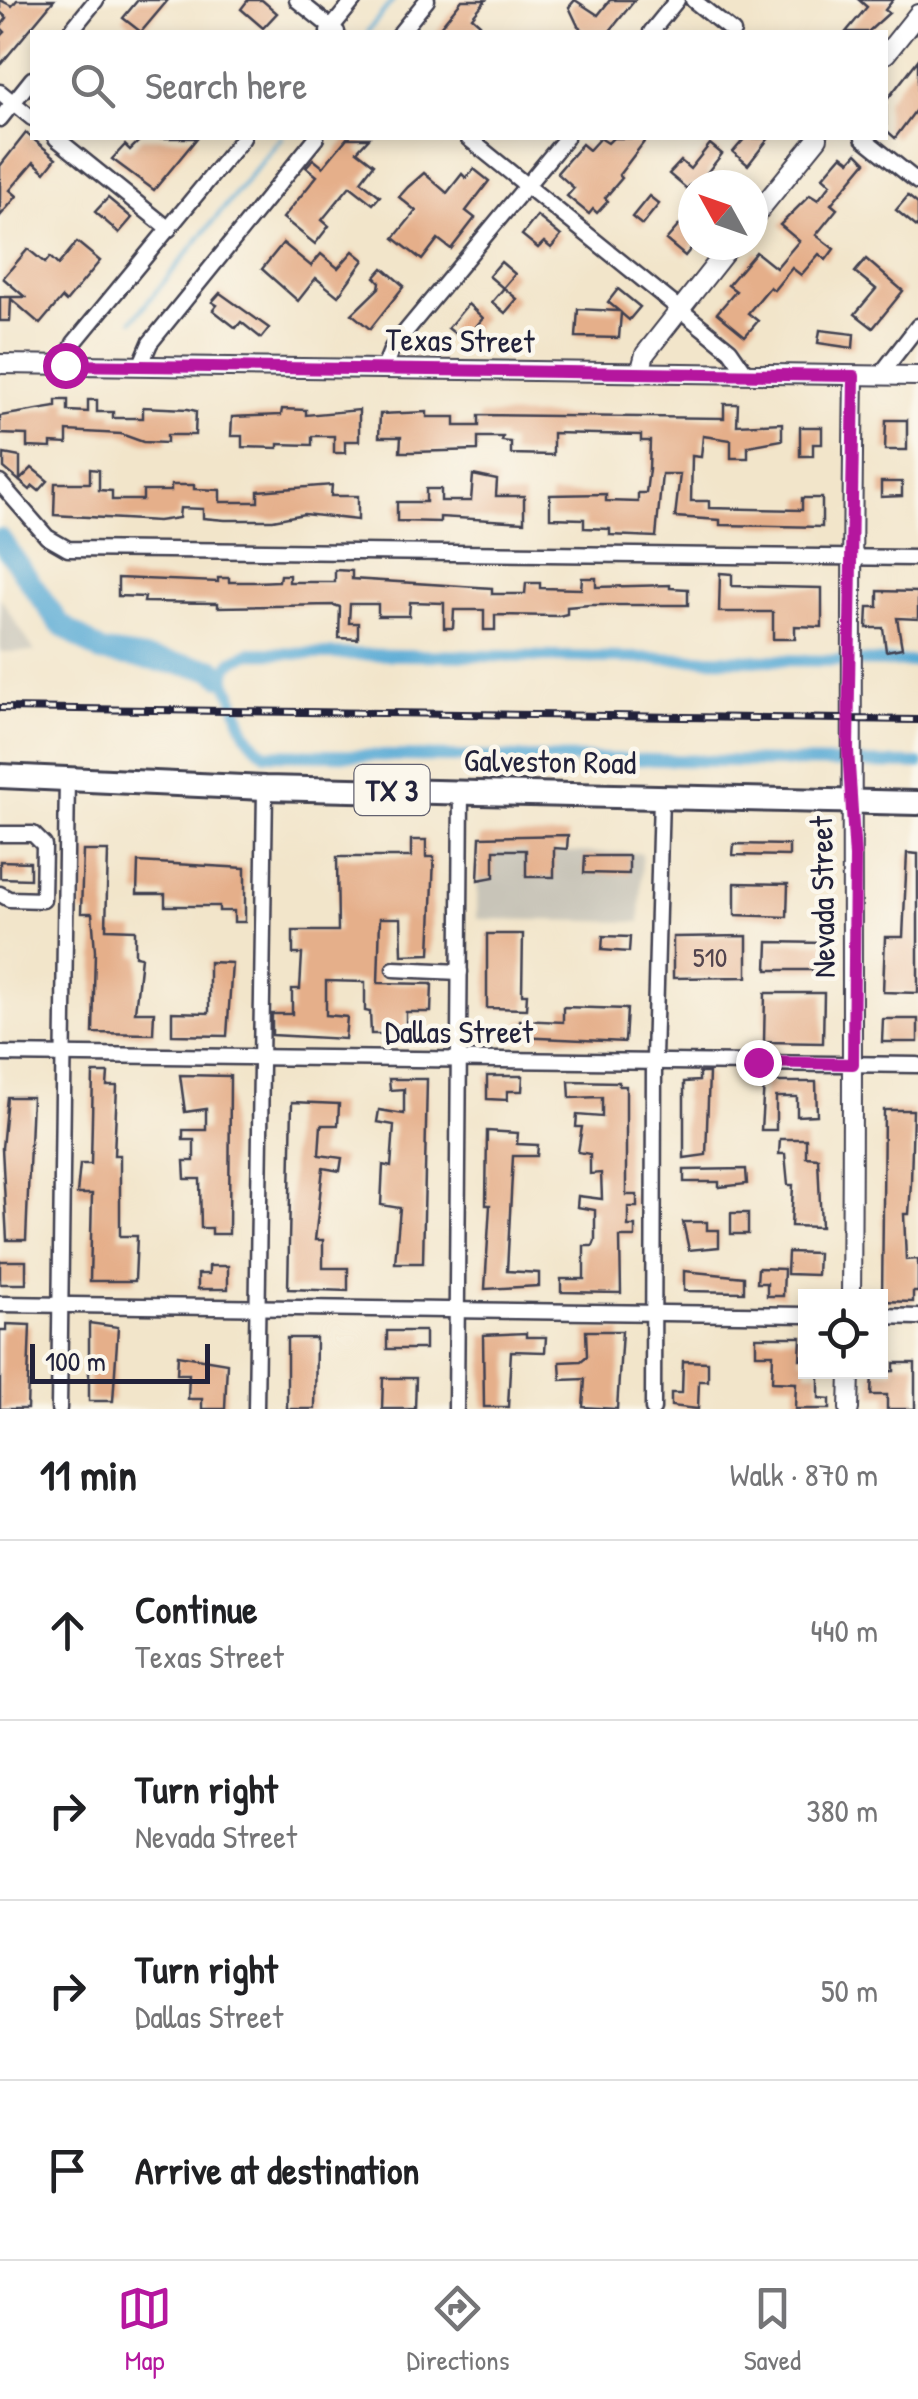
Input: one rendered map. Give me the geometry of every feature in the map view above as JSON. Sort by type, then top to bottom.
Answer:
[{"type":"main road","name":"Galveston Road","points":[[0,776],[67,776],[265,788],[918,803]]},
{"type":"street","points":[[72,30],[96,0]]},
{"type":"street","points":[[297,0],[331,30]]},
{"type":"street","points":[[333,30],[354,0]]},
{"type":"street","points":[[403,30],[427,0]]},
{"type":"street","points":[[652,30],[677,0]]},
{"type":"street","points":[[693,0],[730,30]]},
{"type":"street","points":[[888,52],[918,14]]},
{"type":"street","points":[[0,119],[30,81]]},
{"type":"street","points":[[0,92],[30,116]]},
{"type":"street","points":[[58,140],[169,229]]},
{"type":"street","points":[[65,365],[74,343],[241,140]]},
{"type":"street","points":[[141,364],[150,343],[314,140]]},
{"type":"street","points":[[471,140],[730,350],[746,373]]},
{"type":"street","points":[[384,368],[392,348],[564,140]]},
{"type":"street","points":[[768,200],[816,140]]},
{"type":"street","points":[[866,140],[918,182]]},
{"type":"street","points":[[640,373],[645,354],[720,260]]},
{"type":"street","points":[[880,376],[918,326]]},
{"type":"street","name":"Texas Street","points":[[0,364],[918,376]]},
{"type":"street","name":"Nevada Street","points":[[850,1289],[855,857],[848,750],[854,376]]},
{"type":"street","points":[[0,482],[46,537],[68,549],[918,558]]},
{"type":"street","points":[[59,1409],[67,776]]},
{"type":"street","points":[[256,1409],[265,788]]},
{"type":"street","points":[[456,1409],[461,791]]},
{"type":"street","points":[[653,1409],[654,1059],[661,796]]},
{"type":"street","points":[[0,834],[33,834],[44,845],[66,848]]},
{"type":"street","points":[[0,894],[43,900],[44,845]]},
{"type":"street","points":[[394,968],[460,972]]},
{"type":"street","name":"Dallas Street","points":[[0,1054],[918,1065]]},
{"type":"street","points":[[0,1304],[798,1316]]},
{"type":"street","points":[[888,1316],[918,1317]]},
{"type":"street","points":[[849,1409],[850,1379]]},
{"type":"shaded area","points":[[0,597],[35,652],[0,652]]},
{"type":"shaded area","points":[[478,851],[642,853],[640,922],[477,919]]},
{"type":"building","points":[[0,0],[12,6],[17,0],[54,0],[0,65],[0,37],[5,32],[0,27],[7,18],[0,12]]},
{"type":"building","points":[[138,0],[168,0],[143,30],[123,18]]},
{"type":"building","points":[[248,0],[262,0],[277,13],[263,28],[241,9]]},
{"type":"building","points":[[462,0],[486,0],[472,17],[480,24],[476,30],[438,30]]},
{"type":"building","points":[[575,0],[598,15],[610,0],[635,0],[611,30],[583,30],[569,7]]},
{"type":"building","points":[[859,0],[893,0],[885,10],[889,13],[870,30],[848,30],[867,7]]},
{"type":"building","points":[[918,60],[918,107],[895,138],[888,132],[888,98]]},
{"type":"building","points":[[26,133],[56,158],[45,172],[34,162],[10,190],[17,196],[0,216],[0,166]]},
{"type":"building","points":[[140,140],[195,140],[154,190],[112,159],[125,145],[130,150]]},
{"type":"building","points":[[345,140],[367,140],[357,151],[374,164],[361,181],[380,196],[373,204],[350,186],[322,220],[329,226],[315,244],[283,218],[317,176],[306,167],[313,159],[323,167]]},
{"type":"building","points":[[598,140],[645,140],[619,175],[622,178],[605,198],[608,201],[597,213],[593,209],[589,214],[567,196],[574,188],[557,173],[582,144],[589,150]]},
{"type":"building","points":[[743,140],[767,140],[748,165],[733,152]]},
{"type":"building","points":[[710,144],[722,154],[709,170],[678,170],[678,182],[669,174],[681,161],[690,169]]},
{"type":"building","points":[[857,153],[866,162],[831,204],[837,209],[816,235],[834,249],[826,260],[819,254],[801,275],[792,268],[774,290],[770,287],[748,313],[758,321],[745,336],[717,313],[736,291],[728,285],[749,260],[766,260],[776,268],[799,241],[780,225],[810,195],[818,200],[831,184],[823,177],[842,155],[850,161]]},
{"type":"building","points":[[474,169],[489,181],[466,211],[475,218],[451,249],[438,239],[422,260],[394,238],[416,211],[399,197],[424,173],[447,193],[462,174],[466,178]]},
{"type":"building","points":[[649,196],[659,204],[642,225],[632,217]]},
{"type":"building","points":[[908,196],[918,204],[918,228],[896,210]]},
{"type":"building","points":[[108,198],[132,218],[119,233],[95,212]]},
{"type":"building","points":[[537,216],[561,236],[551,248],[544,242],[538,248],[522,235]]},
{"type":"building","points":[[678,226],[678,250],[666,240]]},
{"type":"building","points":[[77,242],[100,261],[66,302],[62,298],[40,324],[11,299],[10,321],[0,321],[0,297],[25,297],[3,278],[28,249],[45,263],[50,257],[58,265]]},
{"type":"building","points":[[283,243],[311,266],[321,254],[338,268],[353,251],[364,260],[338,296],[316,278],[298,301],[262,269]]},
{"type":"building","points":[[866,259],[903,291],[873,328],[855,314],[876,289],[855,272]]},
{"type":"building","points":[[501,262],[515,274],[503,288],[489,276]]},
{"type":"building","points":[[383,268],[404,286],[370,329],[352,314],[379,288],[375,277]]},
{"type":"building","points":[[504,288],[517,299],[505,313],[492,302]]},
{"type":"building","points":[[618,289],[640,307],[629,320],[621,313],[619,338],[576,337],[578,309],[619,311],[608,302]]},
{"type":"building","points":[[220,293],[269,328],[261,338],[241,322],[236,328],[213,310],[217,305],[212,302]]},
{"type":"building","points":[[468,304],[483,318],[464,341],[448,328]]},
{"type":"building","points":[[820,330],[854,334],[853,348],[818,343]]},
{"type":"building","points":[[56,400],[68,400],[68,411],[88,412],[88,400],[97,400],[97,412],[113,412],[113,418],[143,418],[143,407],[196,411],[195,435],[167,435],[167,443],[143,442],[121,434],[67,431],[67,444],[51,443],[51,448],[27,447],[27,435],[0,434],[0,416],[56,407]]},
{"type":"building","points":[[724,404],[738,404],[737,425],[782,423],[782,440],[748,446],[748,458],[731,458],[731,440],[703,436],[701,457],[692,456],[691,501],[709,501],[709,508],[802,510],[802,498],[822,498],[822,527],[720,525],[720,520],[675,517],[680,474],[662,474],[656,537],[610,535],[610,529],[584,528],[584,519],[550,518],[550,495],[606,494],[606,501],[638,502],[638,493],[646,493],[649,469],[650,441],[641,441],[641,435],[553,433],[553,455],[511,454],[511,442],[502,441],[503,437],[478,437],[478,450],[400,452],[401,437],[379,437],[380,414],[427,412],[427,417],[455,417],[455,426],[479,426],[479,415],[724,418]]},
{"type":"building","points":[[282,409],[306,410],[306,415],[359,410],[359,441],[345,441],[345,453],[334,453],[334,436],[312,436],[312,445],[278,444],[278,448],[242,447],[242,436],[231,436],[232,417],[281,415]]},
{"type":"building","points":[[886,420],[907,420],[907,450],[885,450]]},
{"type":"building","points":[[800,427],[822,427],[822,444],[813,444],[813,456],[800,456]]},
{"type":"building","points":[[4,454],[20,457],[20,480],[32,468],[48,481],[39,491],[33,486],[30,490],[4,468]]},
{"type":"building","points":[[90,469],[99,470],[99,490],[112,491],[112,500],[143,500],[143,491],[171,491],[171,485],[194,485],[194,489],[220,490],[220,502],[258,502],[258,491],[332,485],[331,496],[358,496],[358,520],[304,514],[273,520],[225,520],[203,518],[203,509],[180,508],[179,518],[158,521],[54,515],[55,483],[90,483]]},
{"type":"building","points":[[473,475],[497,480],[496,496],[524,496],[524,522],[440,517],[440,522],[397,521],[397,502],[426,502],[426,489],[441,489],[441,501],[471,501]]},
{"type":"building","points":[[881,482],[902,482],[902,496],[881,497]]},
{"type":"building","points":[[335,570],[352,571],[352,579],[492,588],[492,594],[525,594],[526,583],[540,583],[540,588],[581,589],[582,578],[596,578],[596,587],[670,585],[688,589],[688,605],[590,605],[567,607],[567,614],[559,616],[495,615],[495,630],[484,630],[484,610],[454,610],[453,628],[444,628],[444,603],[410,602],[409,616],[378,616],[378,604],[350,604],[349,623],[358,623],[358,639],[339,638],[340,607],[334,605],[218,607],[218,603],[144,602],[145,597],[118,596],[118,578],[218,582],[218,578],[229,578],[229,582],[256,582],[279,581],[280,575],[289,575],[289,582],[335,582]]},
{"type":"building","points":[[720,573],[732,574],[732,586],[822,588],[822,627],[795,626],[795,639],[773,639],[773,612],[719,612]]},
{"type":"building","points":[[878,591],[918,592],[918,619],[897,618],[902,648],[886,651],[883,628],[867,628],[868,607],[878,607]]},
{"type":"building","points":[[568,835],[567,849],[554,848],[554,877],[526,877],[526,850],[494,850],[494,877],[478,880],[480,837]]},
{"type":"building","points":[[411,840],[426,840],[426,857],[434,857],[430,954],[402,955],[401,918],[380,918],[378,983],[432,984],[431,1012],[406,1012],[406,1034],[371,1034],[370,1012],[365,1011],[365,982],[326,981],[326,1015],[347,1017],[345,1039],[272,1035],[272,1014],[292,1014],[292,989],[300,989],[302,954],[293,954],[293,931],[338,931],[337,857],[411,857]]},
{"type":"building","points":[[734,844],[789,845],[789,856],[733,855]]},
{"type":"building","points":[[83,851],[108,851],[106,929],[135,930],[135,956],[141,957],[135,1012],[154,1012],[153,1034],[93,1033],[95,951],[92,913],[81,913]]},
{"type":"building","points":[[907,853],[918,854],[918,993],[883,992],[885,937],[903,937]]},
{"type":"building","points":[[585,856],[629,856],[629,874],[584,873]]},
{"type":"building","points":[[0,861],[30,862],[30,879],[0,878]]},
{"type":"building","points":[[138,862],[245,868],[245,922],[234,922],[234,911],[219,911],[219,906],[165,906],[165,894],[137,894]]},
{"type":"building","points":[[735,883],[788,884],[787,917],[735,915]]},
{"type":"building","points":[[487,934],[523,934],[522,994],[527,994],[526,1009],[487,1008]]},
{"type":"building","points":[[603,936],[630,937],[629,952],[602,950]]},
{"type":"building","points":[[747,936],[747,977],[673,978],[673,937]]},
{"type":"building","points":[[768,942],[825,943],[824,970],[767,970]]},
{"type":"building","points":[[209,962],[232,963],[227,1036],[172,1035],[172,1012],[209,1013]]},
{"type":"building","points":[[765,993],[824,993],[823,1043],[764,1042]]},
{"type":"building","points":[[563,1007],[627,1009],[625,1042],[519,1037],[520,1020],[563,1022]]},
{"type":"building","points":[[883,1019],[918,1019],[918,1042],[882,1042]]},
{"type":"building","points":[[93,1073],[108,1073],[107,1086],[117,1086],[114,1155],[120,1155],[120,1236],[137,1236],[135,1281],[90,1281],[92,1194],[77,1194],[80,1164],[91,1164]]},
{"type":"building","points":[[699,1073],[709,1073],[706,1155],[684,1158],[684,1082],[699,1081]]},
{"type":"building","points":[[180,1075],[230,1076],[229,1234],[212,1234],[212,1228],[201,1228],[200,1179],[185,1179],[184,1161],[194,1161],[194,1140],[183,1140],[183,1130],[206,1130],[206,1109],[185,1112]]},
{"type":"building","points":[[487,1076],[523,1076],[522,1091],[507,1091],[507,1100],[487,1099]]},
{"type":"building","points":[[389,1079],[427,1079],[423,1263],[395,1263],[400,1208],[381,1205],[383,1165],[391,1167],[394,1125],[377,1122],[379,1110],[404,1114],[404,1089],[390,1090]]},
{"type":"building","points":[[569,1081],[619,1082],[619,1086],[626,1086],[626,1195],[637,1195],[637,1207],[628,1207],[628,1226],[635,1226],[635,1237],[620,1237],[621,1293],[561,1292],[561,1279],[584,1279],[584,1246],[593,1246],[595,1241],[595,1210],[577,1207],[578,1196],[602,1199],[601,1173],[590,1174],[590,1154],[578,1152],[582,1127],[576,1127],[577,1115],[602,1117],[602,1097],[570,1098]]},
{"type":"building","points":[[764,1082],[816,1082],[817,1115],[797,1116],[797,1097],[776,1097],[776,1130],[761,1130]]},
{"type":"building","points":[[7,1097],[32,1097],[26,1240],[7,1240],[2,1148]]},
{"type":"building","points":[[292,1102],[339,1104],[338,1125],[321,1125],[319,1155],[342,1158],[340,1171],[323,1168],[315,1240],[323,1240],[323,1268],[348,1268],[348,1291],[288,1289]]},
{"type":"building","points":[[884,1110],[913,1110],[909,1214],[904,1214],[906,1260],[918,1259],[918,1292],[913,1292],[913,1302],[888,1301],[888,1289],[882,1289]]},
{"type":"building","points":[[487,1131],[518,1133],[517,1144],[538,1145],[537,1156],[513,1156],[507,1271],[539,1273],[539,1286],[485,1289],[490,1205],[486,1205]]},
{"type":"building","points":[[780,1139],[806,1139],[806,1157],[818,1158],[821,1227],[791,1226],[793,1185],[788,1185],[785,1154],[779,1154]]},
{"type":"building","points":[[746,1169],[747,1184],[719,1187],[719,1182],[684,1182],[684,1170]]},
{"type":"building","points":[[731,1213],[748,1213],[748,1234],[731,1234]]},
{"type":"building","points":[[683,1222],[707,1222],[707,1230],[719,1230],[719,1247],[689,1250]]},
{"type":"building","points":[[788,1252],[818,1253],[817,1275],[787,1274]]},
{"type":"building","points":[[0,1261],[26,1261],[26,1284],[0,1284]]},
{"type":"building","points":[[209,1266],[228,1266],[228,1289],[198,1289],[198,1274],[209,1274]]},
{"type":"building","points":[[758,1268],[784,1269],[783,1296],[767,1296],[767,1283],[757,1283]]},
{"type":"building","points":[[684,1271],[744,1277],[744,1292],[684,1291]]},
{"type":"building","points":[[89,1323],[118,1327],[113,1401],[89,1401]]},
{"type":"building","points":[[7,1324],[30,1325],[27,1409],[0,1409],[0,1330],[7,1330]]},
{"type":"building","points":[[387,1331],[425,1331],[425,1349],[387,1349]]},
{"type":"building","points":[[586,1331],[622,1331],[617,1409],[583,1407],[585,1379],[561,1380],[560,1362],[581,1361],[587,1356]]},
{"type":"building","points":[[526,1333],[526,1337],[546,1337],[545,1352],[511,1351],[508,1407],[484,1407],[483,1335]]},
{"type":"building","points":[[756,1337],[798,1337],[798,1379],[819,1379],[819,1398],[830,1399],[830,1409],[795,1409],[796,1383],[772,1382],[773,1354],[756,1354]]},
{"type":"building","points":[[287,1338],[316,1338],[315,1409],[287,1409]]},
{"type":"building","points":[[178,1355],[227,1363],[225,1409],[202,1409],[202,1399],[188,1399],[189,1374],[177,1374]]},
{"type":"building","points":[[683,1361],[708,1362],[708,1381],[699,1381],[698,1409],[671,1406],[671,1393],[682,1393]]},
{"type":"building","points":[[894,1363],[915,1363],[915,1409],[887,1409],[887,1395],[871,1395],[872,1379],[888,1379],[888,1371],[894,1371]]},
{"type":"building","points":[[383,1378],[416,1378],[415,1409],[382,1409]]},
{"type":"waterway","points":[[369,30],[393,0]]},
{"type":"waterway","points":[[133,320],[279,140]]},
{"type":"waterway","points":[[0,539],[59,623],[101,652],[212,669],[221,676]]},
{"type":"waterway","points":[[918,662],[250,653],[233,661],[221,676],[248,736],[266,754],[918,764]]},
{"type":"railway","points":[[0,708],[918,720]]},
{"type":"route","points":[[65,365],[854,376],[848,750],[855,857],[853,1064],[758,1062]]}]
